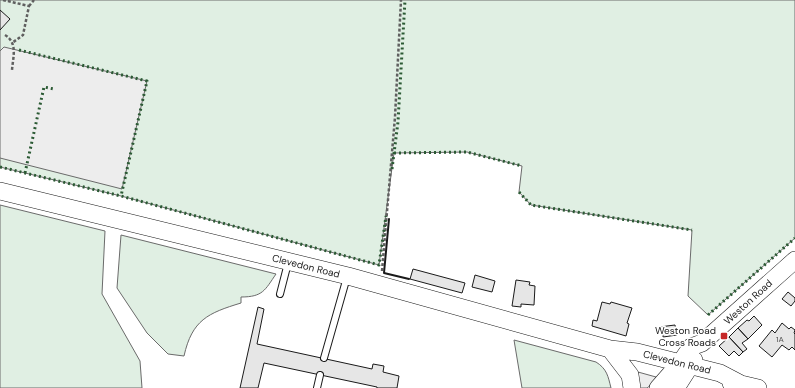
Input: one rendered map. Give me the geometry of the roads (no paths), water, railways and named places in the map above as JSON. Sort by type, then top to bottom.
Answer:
[{"type":"main road","name":"Clevedon Road","points":[[0,191],[348,276],[610,349],[636,362],[681,373],[720,373],[741,384],[758,388]]},
{"type":"main road","name":"Weston Road","points":[[658,388],[681,373],[699,352],[702,344],[795,260]]},
{"type":"main road","points":[[610,349],[630,375],[632,388]]},
{"type":"lane","points":[[280,294],[288,261]]},
{"type":"lane","points":[[324,358],[348,276]]},
{"type":"lane","points":[[317,388],[320,375]]},
{"type":"place","name":"Weston Road Cross Roads","points":[[724,336]]}]
